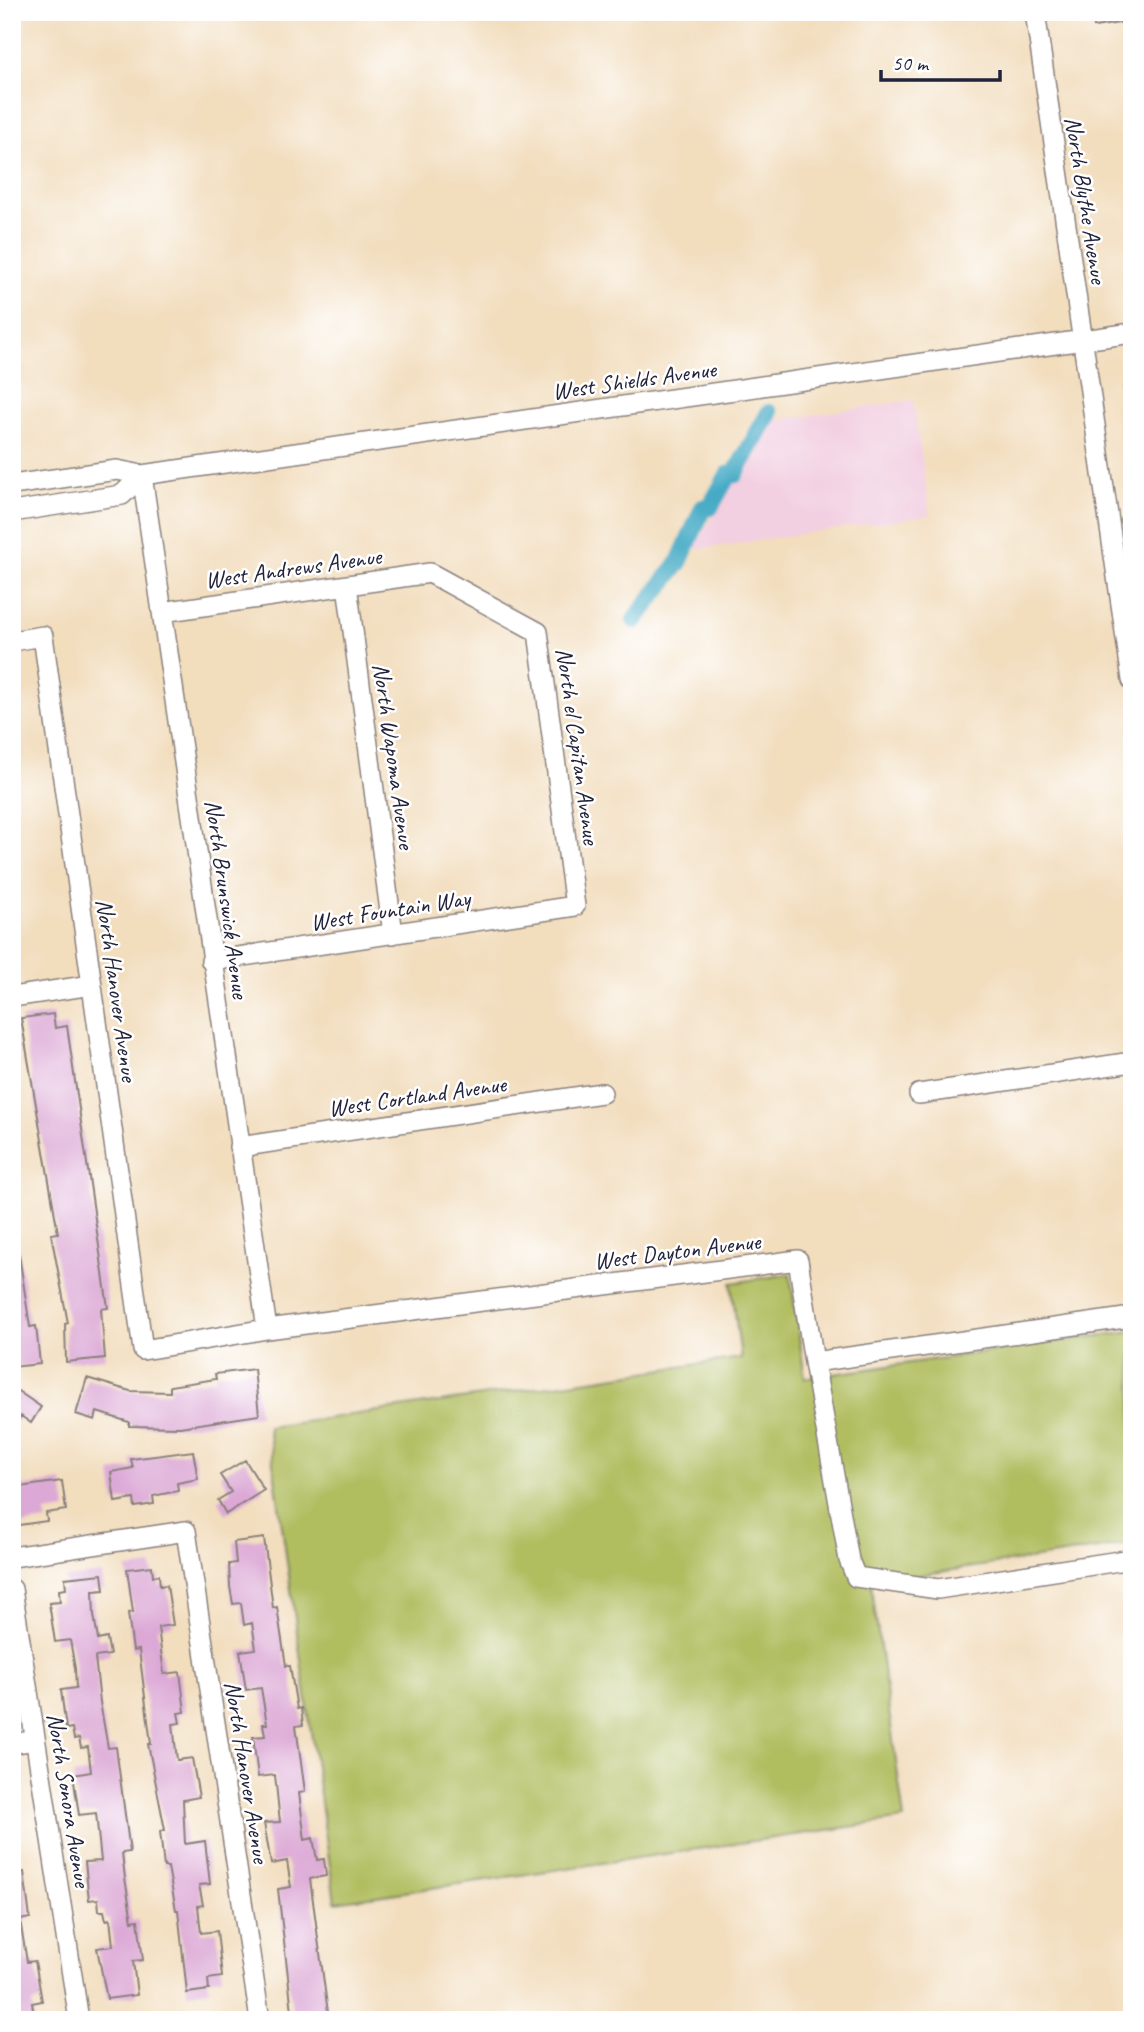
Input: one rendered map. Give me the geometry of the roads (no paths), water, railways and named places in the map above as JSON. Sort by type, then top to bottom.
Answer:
[{"type":"street","name":"North Blythe Avenue","points":[[1033,14],[1132,680]]},
{"type":"street","name":"West Shields Avenue","points":[[12,485],[117,470],[142,475],[1132,333]]},
{"type":"street","points":[[12,512],[122,495],[142,475]]},
{"type":"street","name":"North Brunswick Avenue","points":[[142,475],[211,961],[267,1329]]},
{"type":"street","name":"West Andrews Avenue","points":[[162,612],[430,573]]},
{"type":"street","name":"North el Capitan Avenue","points":[[430,573],[538,632],[575,906]]},
{"type":"street","name":"North Wapoma Avenue","points":[[347,585],[393,934]]},
{"type":"street","name":"North Hanover Avenue","points":[[12,640],[43,636],[143,1350]]},
{"type":"street","name":"West Fountain Way","points":[[211,961],[575,906]]},
{"type":"street","points":[[12,997],[92,985]]},
{"type":"street","points":[[919,1094],[1132,1062]]},
{"type":"street","name":"West Cortland Avenue","points":[[239,1147],[602,1093]]},
{"type":"street","name":"West Dayton Avenue","points":[[143,1350],[267,1329],[798,1260],[814,1362]]},
{"type":"street","points":[[1132,1317],[814,1362],[849,1560],[856,1577],[939,1589],[1132,1559]]},
{"type":"street","name":"North Hanover Avenue","points":[[12,1557],[186,1531],[260,2020]]},
{"type":"street","name":"North Sonora Avenue","points":[[12,1588],[79,2020]]},
{"type":"street","points":[[12,1744],[35,1740]]},
{"type":"waterway","points":[[635,620],[679,562],[703,508],[710,507],[728,475],[735,474],[769,413]]}]
